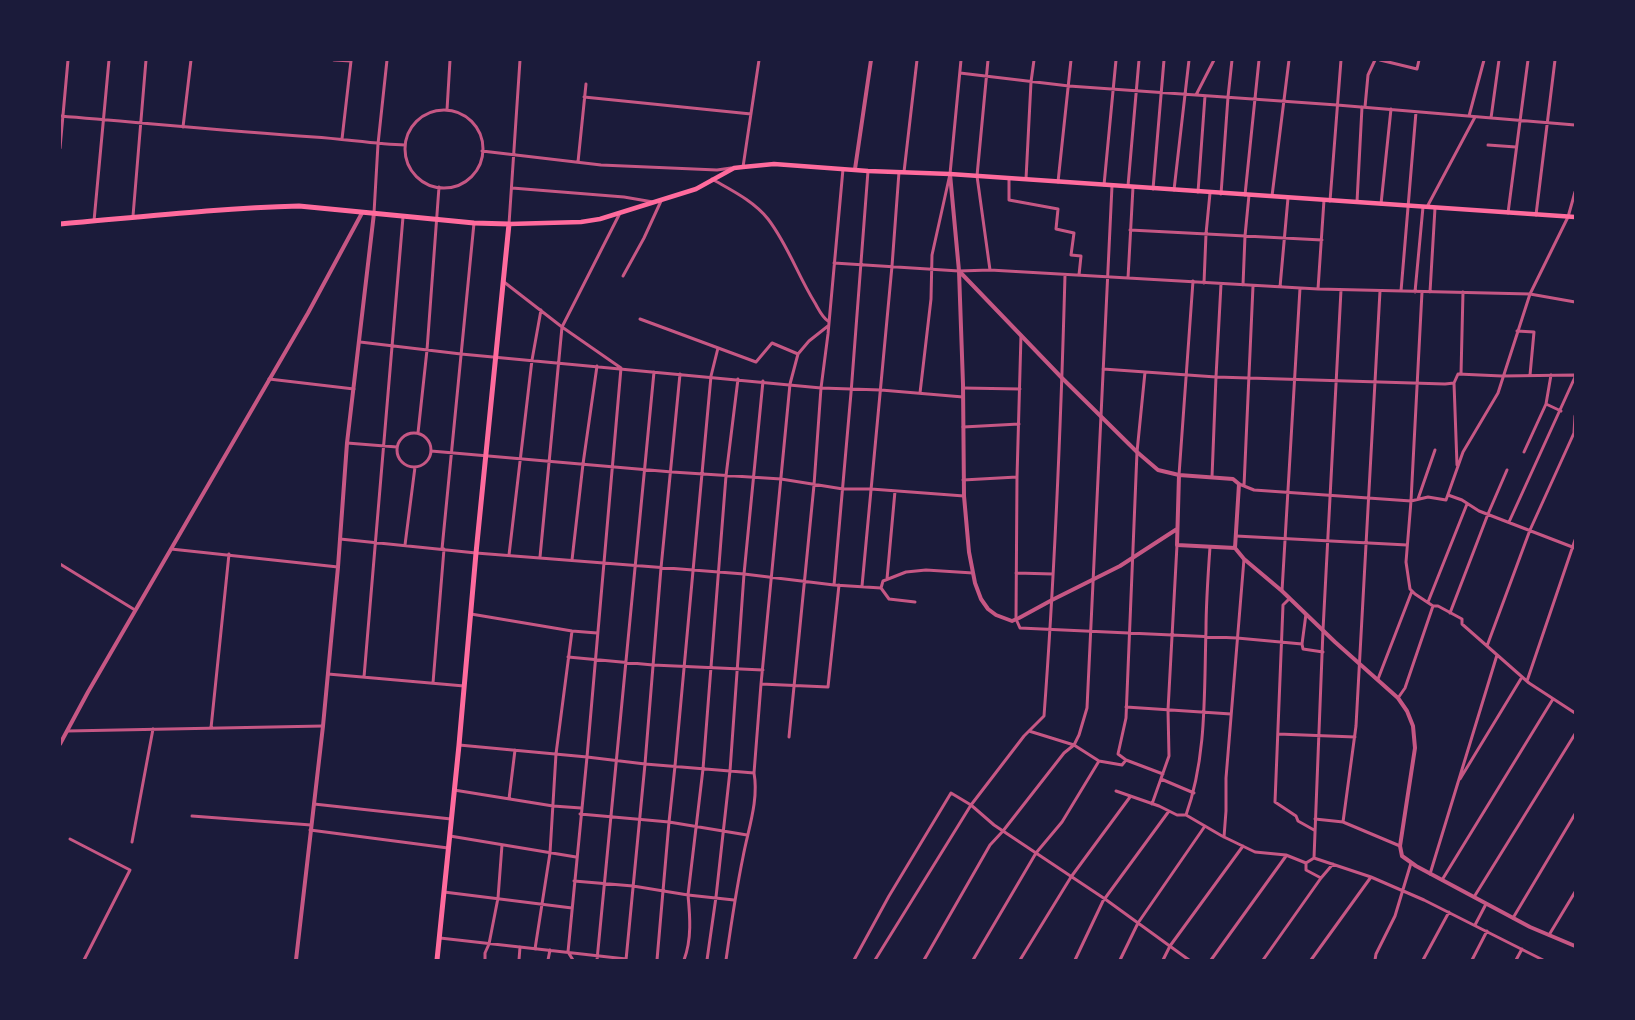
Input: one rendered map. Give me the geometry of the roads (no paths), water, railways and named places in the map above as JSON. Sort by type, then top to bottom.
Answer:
[{"type":"main road","points":[[60,224],[133,216],[299,206],[474,223],[580,222],[600,219],[696,189],[734,168],[774,164],[868,171],[950,174],[1575,217]]},
{"type":"main road","points":[[437,960],[509,224]]},
{"type":"street","points":[[60,148],[61,116],[68,60]]},
{"type":"street","points":[[94,221],[108,60]]},
{"type":"street","points":[[133,216],[146,60]]},
{"type":"street","points":[[183,127],[191,60]]},
{"type":"street","points":[[334,60],[351,61],[342,139]]},
{"type":"street","points":[[296,960],[323,726],[338,567],[347,443],[374,213],[378,144],[387,60]]},
{"type":"street","points":[[448,110],[450,60]]},
{"type":"street","points":[[509,224],[520,60]]},
{"type":"street","points":[[743,167],[758,60]]},
{"type":"street","points":[[856,169],[871,60]]},
{"type":"street","points":[[862,586],[892,266],[917,60]]},
{"type":"street","points":[[920,393],[931,300],[932,255],[950,174],[961,60]]},
{"type":"street","points":[[988,60],[977,176],[990,270]]},
{"type":"street","points":[[1026,180],[1031,82],[1034,60]]},
{"type":"street","points":[[1058,182],[1071,60]]},
{"type":"street","points":[[1104,185],[1116,60]]},
{"type":"street","points":[[1128,278],[1130,187],[1135,91],[1139,60]]},
{"type":"street","points":[[1153,189],[1164,60]]},
{"type":"street","points":[[1174,190],[1189,60]]},
{"type":"street","points":[[1196,95],[1214,60]]},
{"type":"street","points":[[1221,194],[1232,60]]},
{"type":"street","points":[[1243,285],[1247,195],[1259,60]]},
{"type":"street","points":[[1272,197],[1289,60]]},
{"type":"street","points":[[1318,289],[1341,60]]},
{"type":"street","points":[[1357,202],[1368,75],[1375,60]]},
{"type":"street","points":[[1380,60],[1417,69],[1419,60]]},
{"type":"street","points":[[1469,116],[1484,60]]},
{"type":"street","points":[[1490,118],[1499,60]]},
{"type":"street","points":[[1508,213],[1528,60]]},
{"type":"street","points":[[1536,215],[1555,60]]},
{"type":"street","points":[[960,73],[1069,86],[1283,100],[1575,124]]},
{"type":"street","points":[[578,162],[586,84]]},
{"type":"street","points":[[1198,192],[1205,96]]},
{"type":"street","points":[[584,97],[751,114]]},
{"type":"street","points":[[442,109],[448,110],[454,110],[474,124],[480,135],[482,151],[476,171],[468,180],[445,188],[433,186],[422,181],[413,173],[407,163],[405,144],[410,128],[419,118],[429,112],[442,109]]},
{"type":"street","points":[[1381,204],[1390,109]]},
{"type":"street","points":[[1401,291],[1416,112]]},
{"type":"street","points":[[61,116],[342,139],[378,144],[405,144]]},
{"type":"street","points":[[1415,292],[1425,207],[1475,117]]},
{"type":"street","points":[[1488,145],[1516,147]]},
{"type":"street","points":[[482,151],[601,165],[716,170],[734,168]]},
{"type":"street","points":[[789,737],[843,169]]},
{"type":"street","points":[[834,585],[868,171]]},
{"type":"street","points":[[950,174],[959,271],[964,496],[969,552],[973,574],[981,599],[988,609],[1004,618],[1012,621],[1016,620],[1133,558],[1177,529]]},
{"type":"street","points":[[1009,178],[1009,200],[1058,209],[1056,229],[1074,233],[1071,255],[1081,256],[1079,276]]},
{"type":"street","points":[[712,179],[755,206],[768,218],[782,241],[808,293],[829,324]]},
{"type":"street","points":[[924,960],[990,845],[1064,753],[1074,745],[1087,708],[1112,186]]},
{"type":"street","points":[[418,433],[427,350],[439,187]]},
{"type":"street","points":[[512,188],[624,196],[658,202],[644,238],[623,276]]},
{"type":"street","points":[[959,271],[1062,378],[1137,452],[1158,470],[1179,475],[1232,479],[1254,490],[1411,501],[1428,497],[1446,500],[1463,452],[1498,393],[1530,294],[1568,217],[1575,192]]},
{"type":"street","points":[[1204,283],[1210,193]]},
{"type":"street","points":[[1280,287],[1288,198]]},
{"type":"street","points":[[1430,292],[1435,208]]},
{"type":"street","points":[[60,744],[135,610],[308,313],[362,213]]},
{"type":"street","points":[[540,557],[562,327],[620,213]]},
{"type":"street","points":[[364,677],[403,215]]},
{"type":"street","points":[[433,683],[443,549],[474,223]]},
{"type":"street","points":[[1130,230],[1322,240]]},
{"type":"street","points":[[834,263],[1340,290],[1530,294],[1575,302]]},
{"type":"street","points":[[875,960],[971,805],[1029,731],[1044,716],[1052,600],[1065,275]]},
{"type":"street","points":[[1152,804],[1169,756],[1168,710],[1179,475],[1192,281]]},
{"type":"street","points":[[503,282],[562,327],[621,368]]},
{"type":"street","points":[[1212,477],[1221,284]]},
{"type":"street","points":[[1244,486],[1253,286]]},
{"type":"street","points":[[1282,591],[1300,288]]},
{"type":"street","points":[[1314,858],[1327,541],[1340,290]]},
{"type":"street","points":[[1343,822],[1354,737],[1360,663],[1380,291]]},
{"type":"street","points":[[1422,292],[1406,562],[1410,589],[1433,606],[1438,606],[1462,619],[1462,624],[1526,681],[1575,713]]},
{"type":"street","points":[[1461,374],[1463,292]]},
{"type":"street","points":[[509,555],[532,360],[541,310]]},
{"type":"street","points":[[640,319],[756,362],[772,343],[798,354]]},
{"type":"street","points":[[726,960],[734,900],[756,783],[754,773],[761,684],[790,384],[798,354],[809,341],[829,324]]},
{"type":"street","points":[[1517,331],[1534,332],[1530,375]]},
{"type":"street","points":[[1021,335],[1016,573],[1016,620],[1020,628],[1206,636],[1302,644]]},
{"type":"street","points":[[360,342],[496,358],[711,376],[821,388],[880,390],[963,397]]},
{"type":"street","points":[[657,960],[711,376],[718,348]]},
{"type":"street","points":[[572,560],[597,366]]},
{"type":"street","points":[[573,960],[568,952],[621,368]]},
{"type":"street","points":[[1103,369],[1336,382],[1454,383]]},
{"type":"street","points":[[597,958],[654,372]]},
{"type":"street","points":[[1145,372],[1137,452],[1126,718],[1118,754],[1126,760],[1163,774]]},
{"type":"street","points":[[439,938],[626,960],[680,374]]},
{"type":"street","points":[[1457,468],[1454,383],[1458,374],[1575,376],[1561,411],[1509,522]]},
{"type":"street","points":[[1524,452],[1546,404],[1552,375]]},
{"type":"street","points":[[270,379],[354,388]]},
{"type":"street","points":[[684,960],[687,952],[690,920],[688,895],[703,768],[726,476],[738,379]]},
{"type":"street","points":[[707,960],[730,771],[736,668],[752,478],[763,381]]},
{"type":"street","points":[[963,388],[1020,389]]},
{"type":"street","points":[[1546,404],[1561,411]]},
{"type":"street","points":[[1487,646],[1530,530],[1574,434],[1575,416]]},
{"type":"street","points":[[963,427],[1019,424]]},
{"type":"street","points":[[418,433],[428,440],[431,451],[427,461],[422,465],[415,467],[406,465],[402,462],[397,452],[397,447],[407,434],[418,433]]},
{"type":"street","points":[[347,443],[397,447]]},
{"type":"street","points":[[1418,500],[1435,450]]},
{"type":"street","points":[[431,451],[644,470],[781,479],[843,489],[871,489],[964,496]]},
{"type":"street","points":[[406,545],[415,467]]},
{"type":"street","points":[[1450,613],[1507,470]]},
{"type":"street","points":[[963,480],[1017,477]]},
{"type":"street","points":[[1239,484],[1235,548],[1244,560],[1282,591],[1398,698],[1413,726],[1415,748],[1400,846],[1402,856],[1474,898],[1530,927],[1575,946]]},
{"type":"street","points":[[887,580],[895,491]]},
{"type":"street","points":[[1448,495],[1479,511],[1574,547]]},
{"type":"street","points":[[1428,602],[1467,504]]},
{"type":"street","points":[[1236,536],[1407,545]]},
{"type":"street","points":[[340,539],[476,553],[744,574],[834,585],[881,588]]},
{"type":"street","points":[[1526,681],[1575,540]]},
{"type":"street","points":[[1176,545],[1235,548]]},
{"type":"street","points":[[1186,815],[1194,793],[1198,772],[1203,712],[1210,547]]},
{"type":"street","points":[[171,548],[338,567]]},
{"type":"street","points":[[211,728],[229,554]]},
{"type":"street","points":[[1224,837],[1226,778],[1244,560]]},
{"type":"street","points":[[60,564],[135,610]]},
{"type":"street","points":[[915,602],[888,599],[881,588],[883,581],[906,572],[926,570],[973,574]]},
{"type":"street","points":[[1016,573],[1053,574]]},
{"type":"street","points":[[761,684],[828,687],[839,585]]},
{"type":"street","points":[[1378,679],[1412,591]]},
{"type":"street","points":[[1289,599],[1283,605],[1275,802],[1296,816],[1298,822],[1314,830]]},
{"type":"street","points":[[1398,698],[1405,688],[1433,606]]},
{"type":"street","points":[[471,614],[572,631],[597,633]]},
{"type":"street","points":[[1306,614],[1303,649],[1323,652]]},
{"type":"street","points":[[535,949],[550,852],[556,754],[572,631]]},
{"type":"street","points":[[1430,874],[1497,655]]},
{"type":"street","points":[[568,657],[653,665],[763,670]]},
{"type":"street","points":[[328,674],[464,686]]},
{"type":"street","points":[[1458,783],[1522,677]]},
{"type":"street","points":[[1442,880],[1553,699]]},
{"type":"street","points":[[1126,707],[1231,714]]},
{"type":"street","points":[[67,731],[323,726]]},
{"type":"street","points":[[132,842],[153,729]]},
{"type":"street","points":[[1029,731],[1074,745],[1099,761],[1122,765],[1126,760]]},
{"type":"street","points":[[1278,734],[1354,737]]},
{"type":"street","points":[[1474,898],[1575,734]]},
{"type":"street","points":[[459,745],[754,773]]},
{"type":"street","points":[[509,799],[515,750]]},
{"type":"street","points":[[974,960],[1036,853],[1062,822],[1099,761]]},
{"type":"street","points":[[1161,779],[1194,793]]},
{"type":"street","points":[[454,790],[553,806],[581,808]]},
{"type":"street","points":[[1116,790],[1177,815],[1186,815],[1255,852],[1286,855],[1306,863]]},
{"type":"street","points":[[854,960],[889,896],[950,793],[971,805],[1003,831],[1105,899],[1189,960]]},
{"type":"street","points":[[1020,960],[1071,877],[1130,797]]},
{"type":"street","points":[[314,804],[451,818]]},
{"type":"street","points":[[1075,960],[1105,899],[1169,811]]},
{"type":"street","points":[[580,814],[669,822],[747,835]]},
{"type":"street","points":[[1513,918],[1575,814]]},
{"type":"street","points":[[192,816],[311,824]]},
{"type":"street","points":[[1315,819],[1343,822],[1400,846]]},
{"type":"street","points":[[1120,960],[1138,923],[1205,826]]},
{"type":"street","points":[[310,830],[448,848]]},
{"type":"street","points":[[449,836],[576,857]]},
{"type":"street","points":[[70,839],[130,870],[84,960]]},
{"type":"street","points":[[485,960],[498,898],[502,844]]},
{"type":"street","points":[[1163,960],[1170,946],[1243,846]]},
{"type":"street","points":[[1211,960],[1286,855]]},
{"type":"street","points":[[1306,863],[1314,858],[1371,876],[1449,912],[1543,960]]},
{"type":"street","points":[[1306,863],[1306,870],[1321,878]]},
{"type":"street","points":[[1375,960],[1376,954],[1395,916],[1412,863]]},
{"type":"street","points":[[1263,960],[1333,864]]},
{"type":"street","points":[[1310,960],[1371,876]]},
{"type":"street","points":[[574,881],[633,886],[734,900]]},
{"type":"street","points":[[444,892],[572,908]]},
{"type":"street","points":[[1549,936],[1575,892]]},
{"type":"street","points":[[1475,925],[1486,904]]},
{"type":"street","points":[[1423,960],[1449,912]]},
{"type":"street","points":[[1472,960],[1487,931]]},
{"type":"street","points":[[519,960],[520,947]]},
{"type":"street","points":[[1516,960],[1522,949]]},
{"type":"street","points":[[548,960],[550,950]]}]
